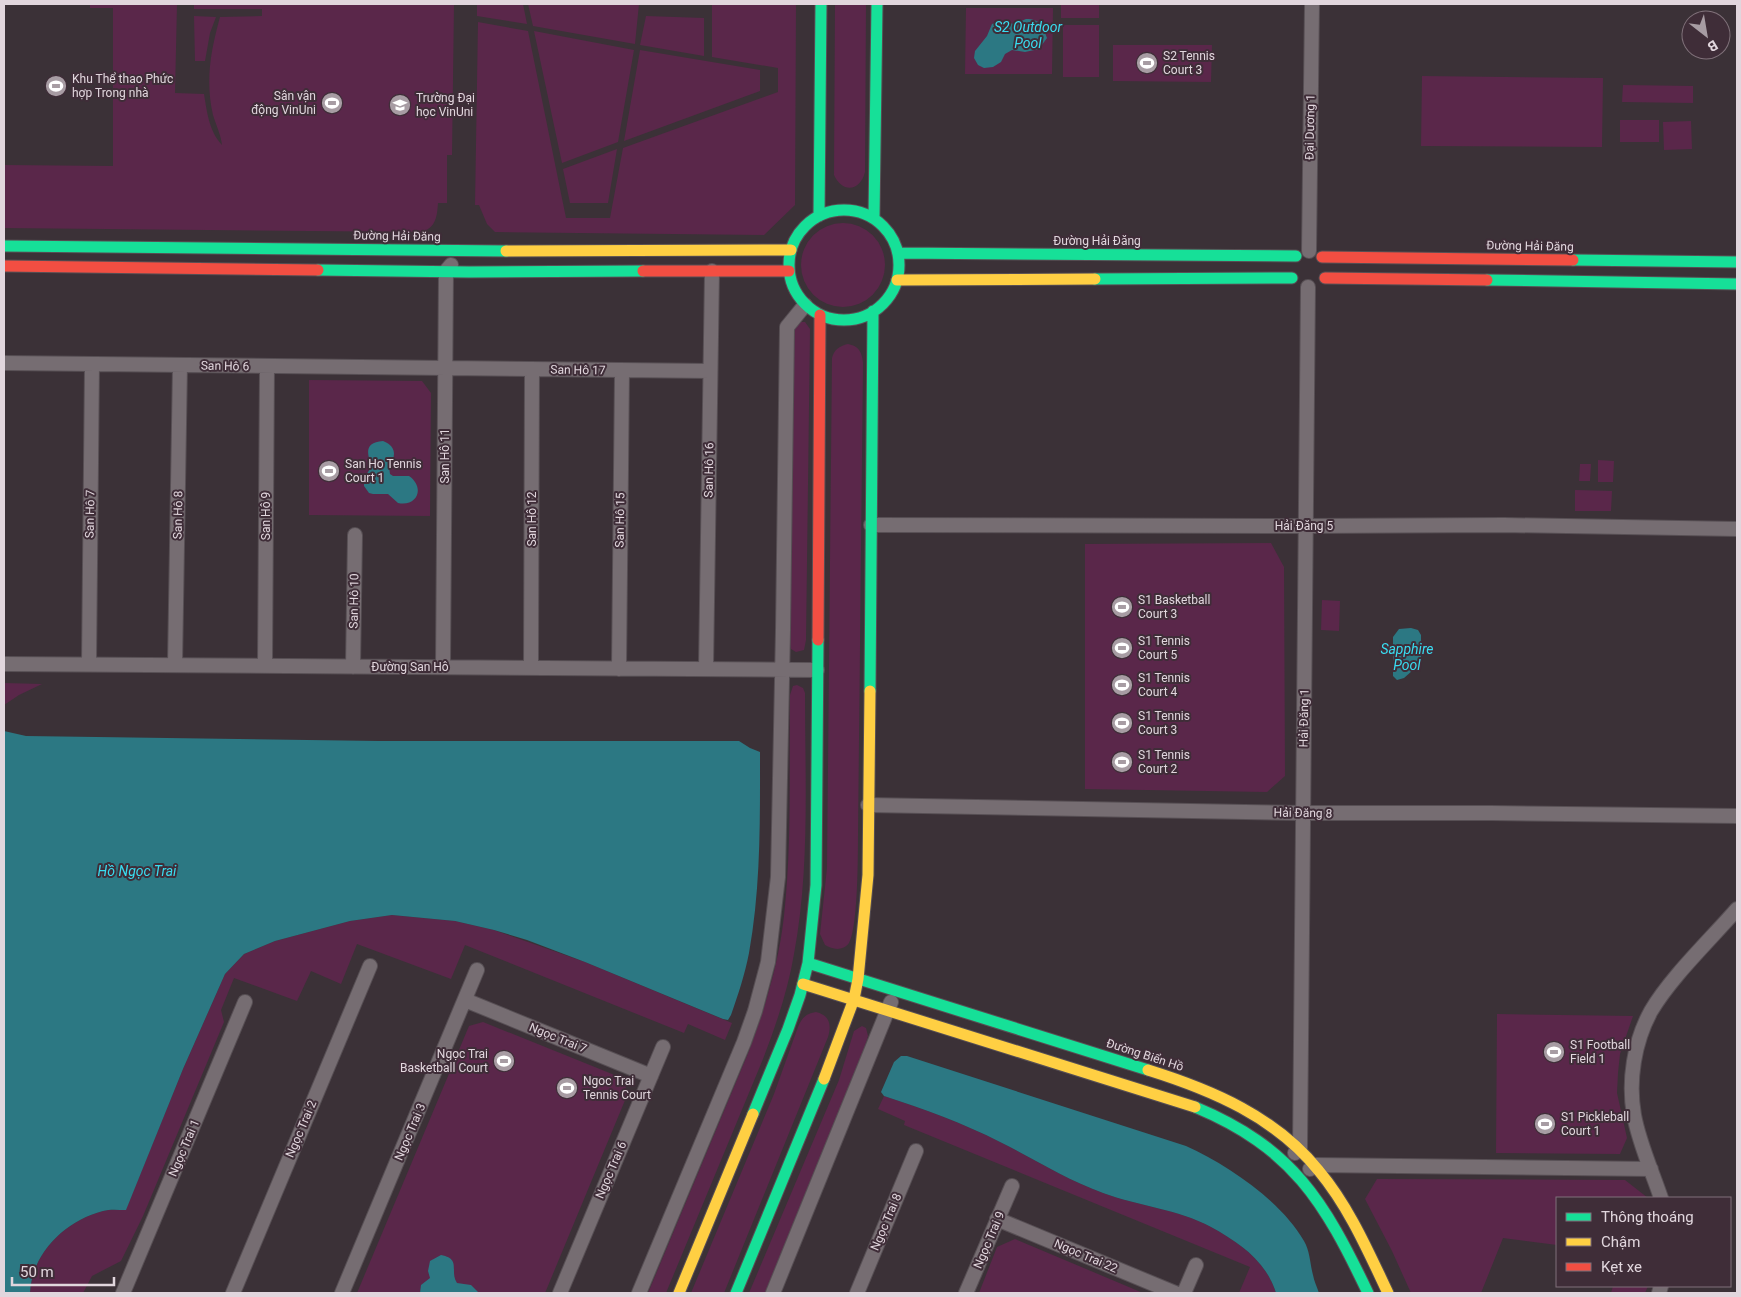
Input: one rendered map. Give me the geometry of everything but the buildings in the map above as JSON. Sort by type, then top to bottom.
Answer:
[{"type":"street","points":[[819,216],[821,4]]},
{"type":"street","points":[[874,217],[877,4]]},
{"type":"street","name":"Đại Dương 1","points":[[1302,253],[1312,4]]},
{"type":"street","points":[[836,210],[854,211],[874,217],[892,239],[898,253],[899,266],[890,294],[873,311],[856,318],[842,320],[820,315],[806,305],[797,294],[791,282],[789,271],[790,250],[796,236],[806,224],[819,216],[836,210]]},
{"type":"street","name":"Đường Hải Đăng","points":[[4,246],[463,250],[790,250]]},
{"type":"street","points":[[446,272],[463,250]]},
{"type":"street","points":[[463,250],[469,272]]},
{"type":"street","points":[[1314,252],[1322,257],[1326,264],[1325,278],[1318,285],[1308,288],[1300,286],[1292,278],[1290,265],[1302,253],[1314,252]]},
{"type":"street","name":"Đường Hải Đăng","points":[[898,253],[1302,253]]},
{"type":"street","name":"Đường Hải Đăng","points":[[1322,257],[1737,262]]},
{"type":"street","points":[[4,266],[446,272],[789,271]]},
{"type":"street","name":"San Hô 16","points":[[706,669],[712,271]]},
{"type":"street","name":"San Hô 11","points":[[443,667],[446,272]]},
{"type":"street","points":[[896,280],[1292,278]]},
{"type":"street","points":[[1325,278],[1737,284]]},
{"type":"street","name":"Hải Đăng 1","points":[[1300,1149],[1308,288]]},
{"type":"street","points":[[639,1293],[744,1042],[755,1011],[768,962],[778,877],[787,328],[806,305]]},
{"type":"street","points":[[736,1293],[834,1054],[854,999],[858,979],[868,875],[873,311]]},
{"type":"street","points":[[679,1293],[788,1029],[808,963],[816,884],[820,315]]},
{"type":"street","name":"San Hô 6","points":[[4,363],[267,367],[445,367]]},
{"type":"street","name":"San Hô 7","points":[[89,664],[92,364]]},
{"type":"street","name":"San Hô 8","points":[[175,665],[180,366]]},
{"type":"street","name":"San Hô 9","points":[[265,666],[267,367]]},
{"type":"street","name":"San Hô 17","points":[[445,367],[710,371]]},
{"type":"street","name":"San Hô 12","points":[[531,668],[532,369]]},
{"type":"street","name":"San Hô 15","points":[[619,669],[622,371]]},
{"type":"street","name":"Hải Đăng 5","points":[[872,525],[1504,525],[1737,529]]},
{"type":"street","name":"San Hô 10","points":[[353,666],[355,535]]},
{"type":"street","name":"Đường San Hô","points":[[4,664],[817,670]]},
{"type":"street","name":"Hải Đăng 8","points":[[868,805],[1302,814],[1482,813],[1737,816]]},
{"type":"street","points":[[1661,1197],[1637,1128],[1632,1105],[1632,1076],[1639,1039],[1657,1003],[1677,977],[1737,909]]},
{"type":"street","name":"Đường Biển Hồ","points":[[808,963],[1193,1085],[1226,1100],[1266,1123],[1300,1149],[1315,1165],[1347,1211],[1388,1293]]},
{"type":"street","name":"Ngọc Trai 2","points":[[233,1293],[370,966]]},
{"type":"street","name":"Ngọc Trai 3","points":[[342,1293],[476,970]]},
{"type":"street","points":[[803,984],[1193,1106],[1218,1118],[1253,1139],[1285,1162],[1299,1176],[1322,1205],[1368,1293]]},
{"type":"street","points":[[773,1293],[895,990]]},
{"type":"street","name":"Ngọc Trai 7","points":[[465,1000],[651,1076]]},
{"type":"street","name":"Ngọc Trai 1","points":[[123,1293],[245,1002]]},
{"type":"street","name":"Ngọc Trai 6","points":[[560,1293],[662,1047]]},
{"type":"street","points":[[1285,1162],[1300,1149]]},
{"type":"street","name":"Ngọc Trai 8","points":[[856,1293],[916,1151]]},
{"type":"street","points":[[1299,1176],[1315,1165],[1651,1169]]},
{"type":"street","name":"Ngọc Trai 9","points":[[966,1293],[1012,1186]]},
{"type":"street","name":"Ngọc Trai 22","points":[[997,1219],[1176,1293]]},
{"type":"street","points":[[1184,1293],[1196,1266]]},
{"type":"shaded area","points":[[90,4],[177,4],[175,93],[204,94],[211,127],[222,145],[213,115],[209,90],[210,65],[220,17],[262,16],[262,9],[194,9],[194,4],[454,4],[452,155],[447,155],[447,203],[438,203],[433,224],[423,232],[4,228],[4,165],[113,166],[113,8],[90,8]]},
{"type":"shaded area","points":[[477,4],[523,4],[527,24],[477,16]]},
{"type":"shaded area","points":[[528,4],[639,4],[635,44],[533,26]]},
{"type":"shaded area","points":[[712,4],[796,4],[795,205],[764,235],[495,232],[487,224],[479,205],[475,205],[478,22],[528,31],[566,218],[610,218],[623,148],[778,92],[778,68],[712,57]]},
{"type":"shaded area","points":[[835,4],[866,4],[865,172],[863,179],[851,188],[842,185],[834,175]]},
{"type":"shaded area","points":[[1061,4],[1099,4],[1099,18],[1061,18]]},
{"type":"shaded area","points":[[966,8],[1053,8],[1052,74],[965,74]]},
{"type":"shaded area","points":[[194,16],[216,17],[210,33],[205,61],[195,61]]},
{"type":"shaded area","points":[[646,16],[704,18],[704,56],[640,45]]},
{"type":"shaded area","points":[[1063,25],[1099,25],[1099,77],[1063,77]]},
{"type":"shaded area","points":[[534,31],[634,50],[618,142],[562,163]]},
{"type":"shaded area","name":"S2 Tennis Court 3","points":[[1113,45],[1212,45],[1211,82],[1113,81]]},
{"type":"shaded area","points":[[640,50],[760,70],[760,91],[624,141]]},
{"type":"shaded area","points":[[1422,76],[1603,78],[1602,147],[1421,146]]},
{"type":"shaded area","points":[[1623,85],[1693,86],[1693,103],[1622,102]]},
{"type":"shaded area","points":[[1620,120],[1659,120],[1659,142],[1620,142]]},
{"type":"shaded area","points":[[1691,121],[1692,149],[1664,150],[1663,122]]},
{"type":"shaded area","points":[[617,149],[608,203],[570,203],[563,169]]},
{"type":"shaded area","points":[[843,223],[859,226],[878,242],[882,249],[885,265],[882,281],[866,300],[859,304],[843,307],[827,304],[808,288],[804,281],[801,265],[804,249],[820,230],[827,226]]},
{"type":"shaded area","points":[[805,322],[810,329],[806,640],[804,650],[796,652],[791,649],[790,644],[793,330],[797,323]]},
{"type":"shaded area","points":[[848,344],[855,346],[859,350],[863,363],[858,858],[856,908],[852,935],[847,946],[838,949],[825,945],[820,934],[827,868],[832,358],[837,349]]},
{"type":"shaded area","points":[[309,380],[422,381],[431,393],[430,516],[309,515]]},
{"type":"shaded area","points":[[1598,460],[1614,461],[1613,482],[1598,482]]},
{"type":"shaded area","points":[[1580,464],[1591,464],[1590,481],[1579,481]]},
{"type":"shaded area","points":[[1575,490],[1612,491],[1611,511],[1575,511]]},
{"type":"shaded area","points":[[1271,543],[1284,567],[1285,776],[1267,792],[1085,789],[1085,544]]},
{"type":"shaded area","points":[[1322,600],[1340,601],[1339,631],[1321,630]]},
{"type":"shaded area","points":[[4,683],[42,684],[4,705]]},
{"type":"shaded area","points":[[797,685],[803,688],[805,693],[805,857],[799,922],[785,994],[763,1059],[666,1293],[648,1293],[749,1051],[761,1018],[775,968],[782,933],[787,889],[790,806],[790,695],[793,686]]},
{"type":"shaded area","points":[[392,915],[455,921],[494,930],[585,962],[732,1023],[725,1040],[688,1024],[684,1033],[465,945],[451,979],[357,944],[341,984],[311,971],[297,1001],[234,978],[221,1010],[224,1022],[143,1216],[121,1261],[92,1276],[83,1293],[30,1293],[32,1278],[44,1252],[64,1231],[76,1222],[89,1216],[106,1210],[126,1209],[183,1069],[225,974],[244,954],[275,941],[350,921]]},
{"type":"shaded area","points":[[816,1012],[827,1018],[830,1028],[828,1037],[724,1293],[691,1293],[774,1094],[798,1027],[804,1017]]},
{"type":"shaded area","points":[[1497,1014],[1633,1016],[1620,1054],[1618,1073],[1617,1093],[1627,1138],[1620,1154],[1496,1153]]},
{"type":"shaded area","points":[[483,1022],[622,1078],[628,1093],[545,1293],[357,1293],[469,1026]]},
{"type":"shaded area","points":[[862,1026],[866,1028],[868,1036],[855,1080],[766,1293],[749,1293],[839,1080],[854,1031]]},
{"type":"shaded area","points":[[884,1096],[929,1111],[972,1129],[1090,1188],[1185,1216],[1211,1227],[1242,1246],[1259,1262],[1266,1271],[1276,1293],[1239,1293],[1250,1267],[904,1125],[905,1121],[878,1109]]},
{"type":"shaded area","points":[[1377,1179],[1625,1180],[1647,1197],[1556,1197],[1556,1245],[1503,1238],[1481,1293],[1411,1293],[1365,1199]]},
{"type":"shaded area","points":[[1015,1239],[1143,1293],[979,1293],[997,1247]]},
{"type":"shaded area","points":[[1613,1287],[1648,1287],[1645,1293],[1611,1293]]},
{"type":"water","name":"S2 Outdoor Pool","points":[[1026,19],[1035,20],[1044,30],[1047,38],[1039,49],[1025,52],[1012,50],[1005,54],[1001,62],[993,67],[984,68],[978,65],[974,58],[975,51],[987,36],[992,24],[1000,21],[1014,24]]},
{"type":"water","points":[[383,441],[391,446],[394,452],[389,467],[390,474],[393,476],[409,476],[417,485],[417,495],[410,502],[398,503],[388,494],[369,493],[364,486],[364,478],[372,466],[368,449],[373,444]]},
{"type":"water","name":"Sapphire Pool","points":[[1411,628],[1418,630],[1421,635],[1421,663],[1404,678],[1397,680],[1393,676],[1393,637],[1399,629]]},
{"type":"water","name":"Hồ Ngọc Trai","points":[[4,731],[26,736],[379,741],[739,741],[760,752],[759,853],[756,903],[749,953],[731,1015],[728,1020],[723,1019],[527,940],[455,921],[392,915],[350,921],[275,941],[244,954],[225,974],[183,1069],[126,1210],[103,1211],[76,1222],[53,1241],[44,1252],[32,1278],[30,1293],[4,1293]]},
{"type":"water","points":[[901,1056],[907,1056],[1186,1146],[1219,1163],[1268,1198],[1294,1226],[1309,1253],[1313,1277],[1319,1293],[1276,1293],[1266,1271],[1259,1262],[1242,1246],[1211,1227],[1185,1216],[1090,1188],[972,1129],[929,1111],[884,1096],[881,1092],[894,1062]]},
{"type":"water","points":[[441,1255],[451,1259],[453,1262],[457,1283],[471,1285],[479,1293],[420,1293],[421,1285],[430,1278],[428,1271],[430,1261]]},
{"type":"traffic: fast","points":[[819,216],[821,4]]},
{"type":"traffic: fast","points":[[874,217],[877,4]]},
{"type":"traffic: fast","points":[[844,210],[865,214],[883,226],[895,244],[899,265],[895,286],[883,304],[865,316],[844,320],[823,316],[805,304],[793,286],[789,265],[793,244],[805,226],[823,214],[844,210]]},
{"type":"traffic: fast","points":[[4,246],[506,251]]},
{"type":"traffic: fast","points":[[898,253],[1296,256]]},
{"type":"traffic: fast","points":[[1573,260],[1737,262]]},
{"type":"traffic: fast","points":[[318,270],[469,272],[643,271]]},
{"type":"traffic: fast","points":[[1095,279],[1292,278]]},
{"type":"traffic: fast","points":[[1487,280],[1737,284]]},
{"type":"traffic: fast","points":[[870,691],[873,311]]},
{"type":"traffic: fast","points":[[753,1114],[788,1029],[800,995],[808,963],[816,885],[818,640]]},
{"type":"traffic: fast","points":[[808,963],[1148,1070]]},
{"type":"traffic: fast","points":[[736,1293],[824,1079]]},
{"type":"traffic: fast","points":[[1195,1107],[1229,1123],[1257,1140],[1302,1181],[1336,1231],[1368,1293]]},
{"type":"traffic: slow","points":[[506,251],[791,250]]},
{"type":"traffic: slow","points":[[897,280],[1095,279]]},
{"type":"traffic: slow","points":[[824,1079],[854,999],[858,979],[868,875],[870,691]]},
{"type":"traffic: slow","points":[[803,984],[1195,1107]]},
{"type":"traffic: slow","points":[[1148,1070],[1196,1087],[1241,1108],[1283,1135],[1302,1152],[1340,1199],[1388,1293]]},
{"type":"traffic: slow","points":[[679,1293],[753,1114]]},
{"type":"traffic: jam","points":[[1322,257],[1573,260]]},
{"type":"traffic: jam","points":[[4,266],[318,270]]},
{"type":"traffic: jam","points":[[643,271],[789,271]]},
{"type":"traffic: jam","points":[[1325,278],[1487,280]]},
{"type":"traffic: jam","points":[[818,640],[820,315]]},
{"type":"place","name":"S2 Tennis Court 3","points":[[1147,63]]},
{"type":"place","name":"Khu Thể thao Phức hợp Trong nhà","points":[[56,86]]},
{"type":"place","name":"Sân vận động VinUni","points":[[332,103]]},
{"type":"place","name":"Trường Đại học VinUni","points":[[400,105]]},
{"type":"place","name":"San Ho Tennis Court 1","points":[[329,471]]},
{"type":"place","name":"S1 Basketball Court 3","points":[[1122,607]]},
{"type":"place","name":"S1 Tennis Court 5","points":[[1122,648]]},
{"type":"place","name":"S1 Tennis Court 4","points":[[1122,685]]},
{"type":"place","name":"S1 Tennis Court 3","points":[[1122,723]]},
{"type":"place","name":"S1 Tennis Court 2","points":[[1122,762]]},
{"type":"place","name":"S1 Football Field 1","points":[[1554,1052]]},
{"type":"place","name":"Ngọc Trai Basketball Court","points":[[504,1061]]},
{"type":"place","name":"Ngoc Trai Tennis Court","points":[[567,1088]]},
{"type":"place","name":"S1 Pickleball Court 1","points":[[1545,1124]]}]
